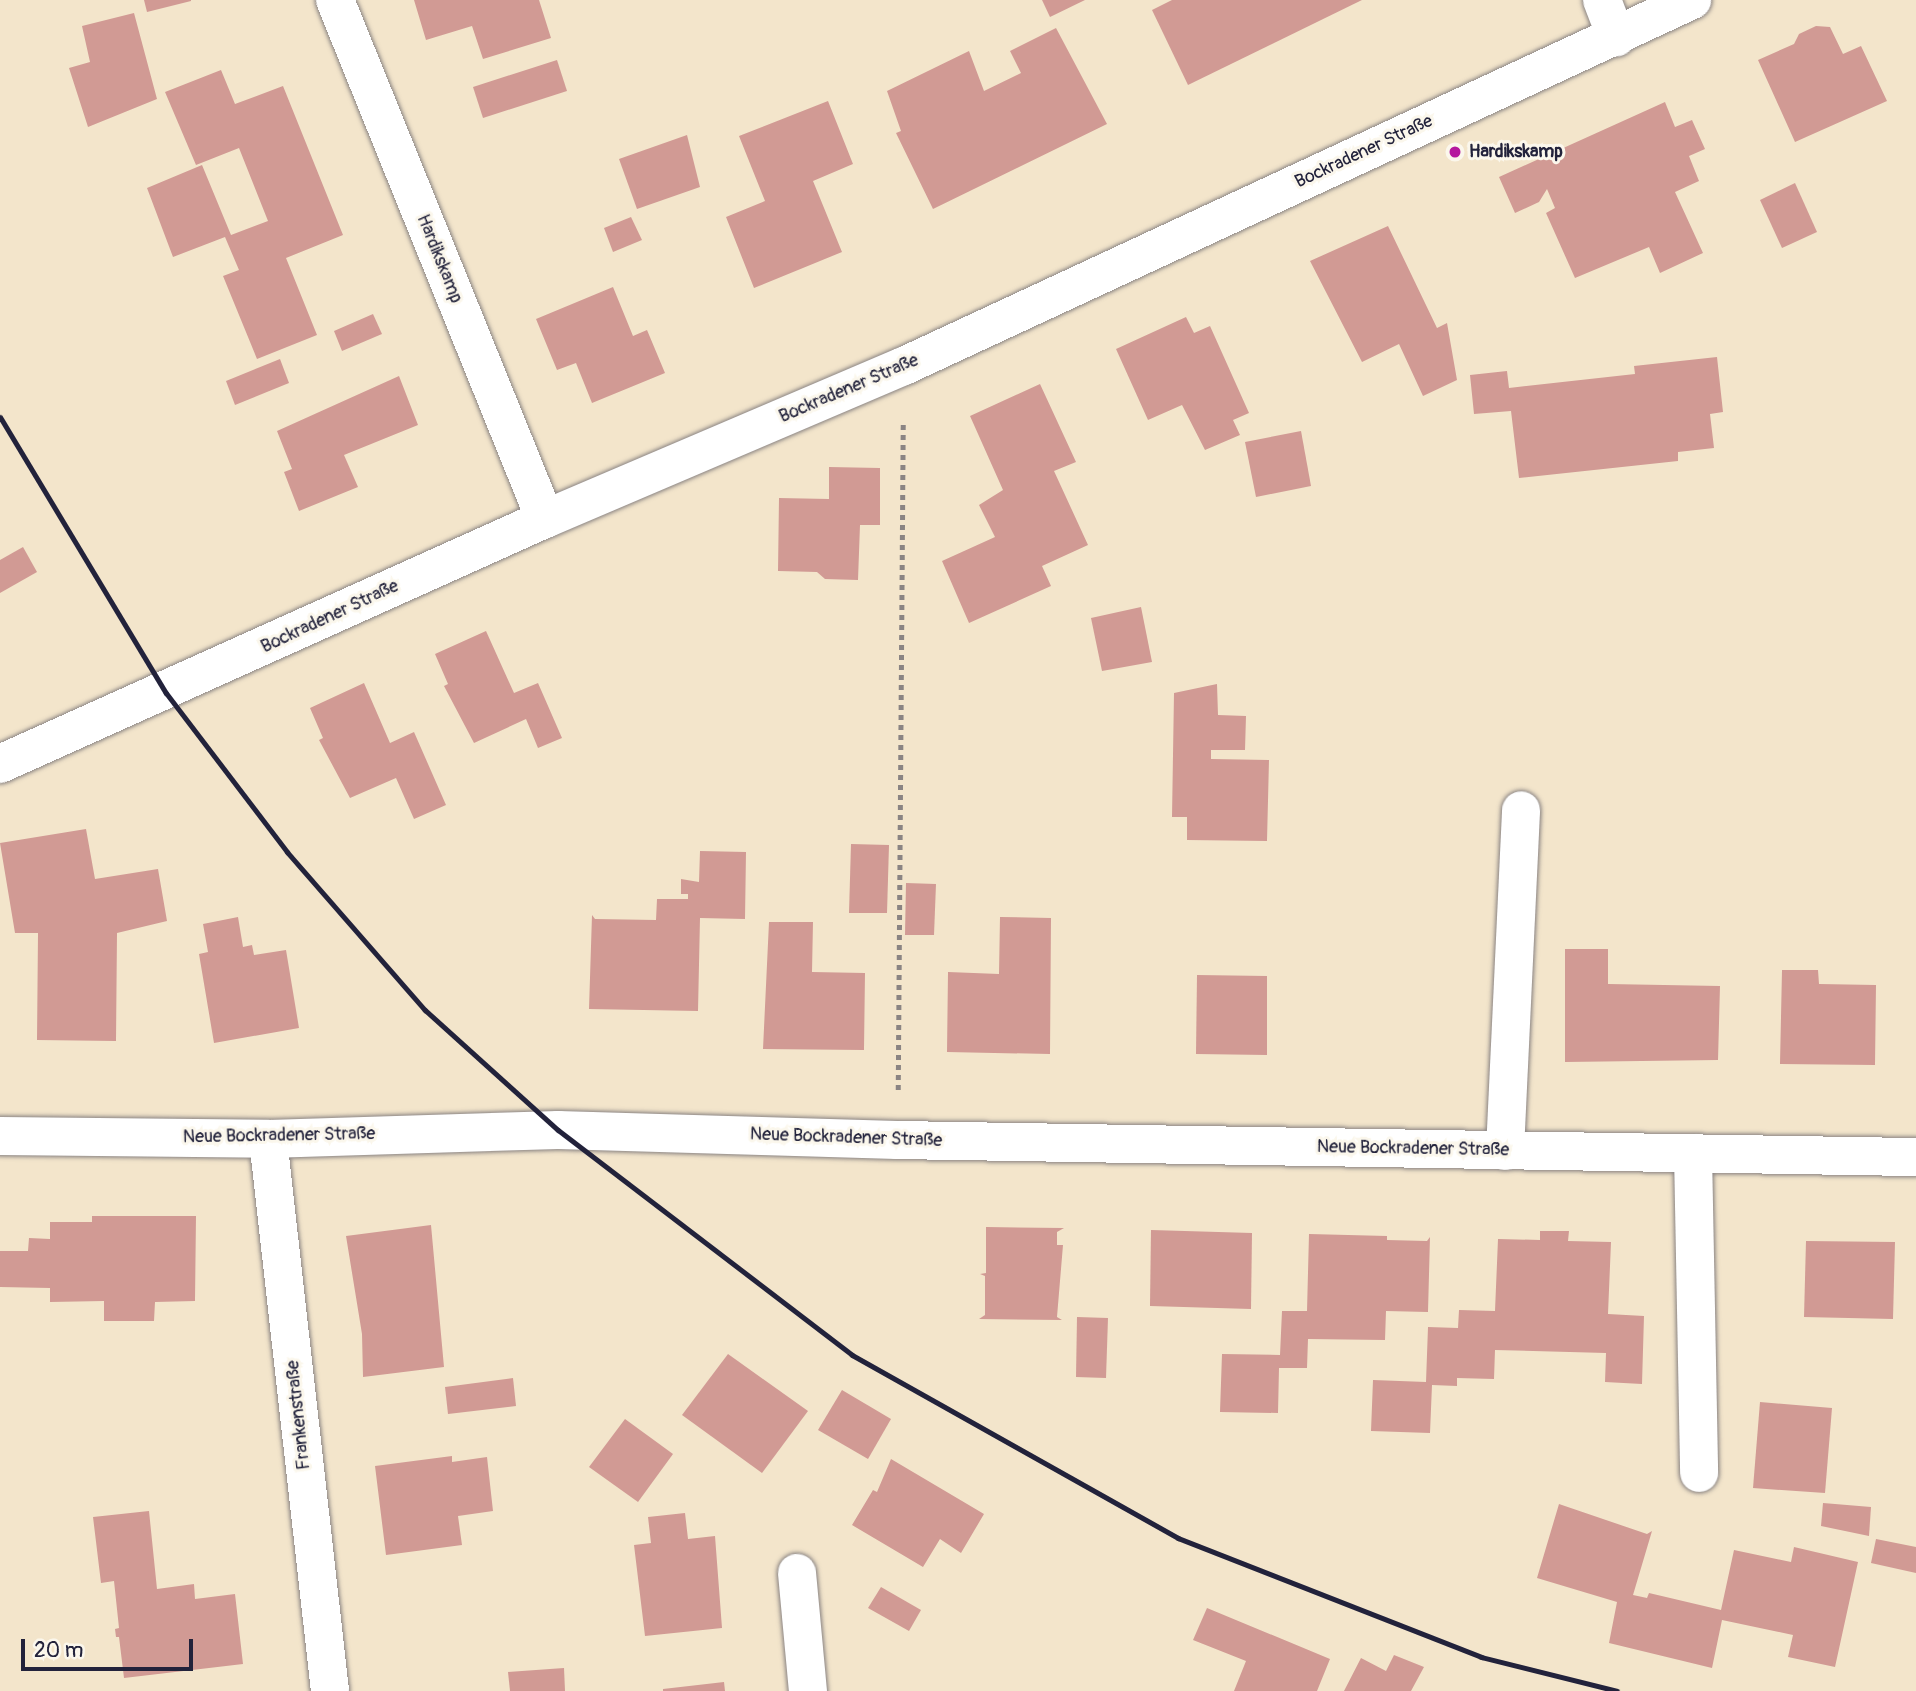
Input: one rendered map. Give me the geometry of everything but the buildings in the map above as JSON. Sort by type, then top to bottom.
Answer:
[{"type":"street","name":"Hardikskamp","points":[[335,0],[545,519]]},
{"type":"street","points":[[1602,0],[1616,37]]},
{"type":"street","name":"Bockradener Straße","points":[[0,764],[545,519],[904,366],[1692,0]]},
{"type":"street","points":[[1505,1151],[1521,810]]},
{"type":"street","name":"Neue Bockradener Straße","points":[[0,1136],[268,1139],[558,1130],[897,1140],[1916,1157]]},
{"type":"street","name":"Frankenstraße","points":[[268,1139],[330,1691]]},
{"type":"street","points":[[1693,1153],[1699,1473]]},
{"type":"street","points":[[797,1573],[808,1691]]},
{"type":"path","points":[[897,1140],[904,366]]},
{"type":"railway","points":[[0,417],[166,693],[287,852],[425,1010],[558,1130],[852,1355],[1178,1538],[1481,1657],[1617,1691]]},
{"type":"place","name":"Hardikskamp","points":[[1455,152]]}]
